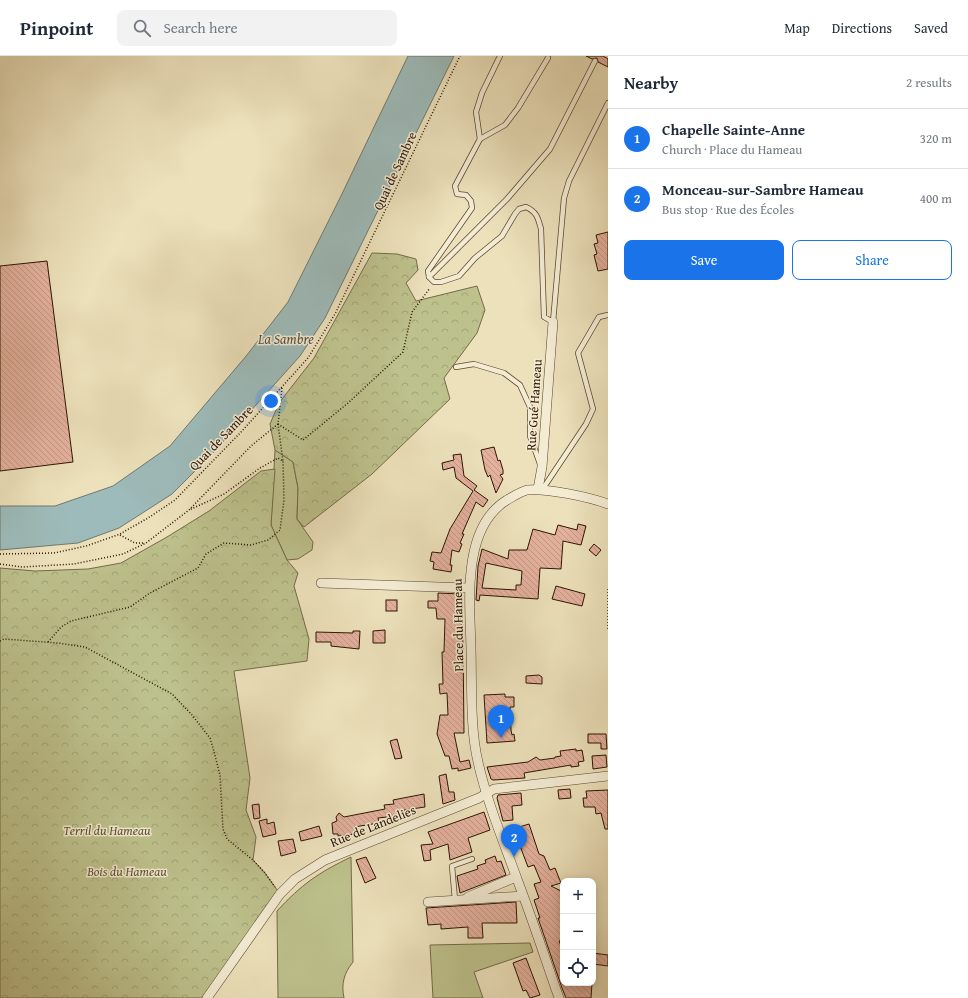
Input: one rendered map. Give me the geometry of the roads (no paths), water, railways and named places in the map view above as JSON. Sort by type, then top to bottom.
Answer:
[{"type":"street","name":"Rue Gué Hameau","points":[[540,490],[553,322]]},
{"type":"street","points":[[540,490],[608,504]]},
{"type":"street","name":"Place du Hameau","points":[[540,490],[525,491],[516,494],[495,509],[488,517],[471,565],[469,588],[475,746],[486,793],[559,998]]},
{"type":"street","points":[[320,583],[469,588]]},
{"type":"street","name":"Rue de Landelies","points":[[207,998],[280,894],[295,880],[325,860],[479,798],[494,789],[608,776]]},
{"type":"street","points":[[458,900],[516,877]]},
{"type":"street","points":[[428,902],[523,896]]},
{"type":"lane","points":[[480,139],[476,112],[482,92],[500,56]]},
{"type":"lane","points":[[548,58],[518,108],[505,125],[480,139],[455,186],[457,194],[466,195],[471,201],[472,208],[428,271],[429,277],[434,282],[441,282],[459,276],[475,258],[502,236],[519,209],[526,207],[533,210],[538,215],[541,229],[544,317],[553,322],[564,198],[569,181],[608,103]]},
{"type":"lane","points":[[429,277],[507,198],[550,149],[595,61]]},
{"type":"lane","points":[[540,490],[586,424],[593,409],[578,353],[599,317],[608,315]]},
{"type":"lane","points":[[456,367],[474,364],[504,373],[520,385],[530,407],[530,436],[542,468]]},
{"type":"lane","points":[[458,900],[452,866],[472,859]]},
{"type":"water","name":"La Sambre","points":[[408,56],[454,56],[325,318],[300,356],[212,454],[172,494],[119,528],[78,543],[0,550],[0,506],[55,506],[113,486],[170,446],[247,355],[288,302]]},
{"type":"place","name":"Chapelle Sainte-Anne","points":[[501,738]]},
{"type":"place","name":"Monceau-sur-Sambre Hameau","points":[[514,857]]},
{"type":"park label","name":"Terril du Hameau","points":[[107,830]]},
{"type":"park label","name":"Bois du Hameau","points":[[127,871]]}]
